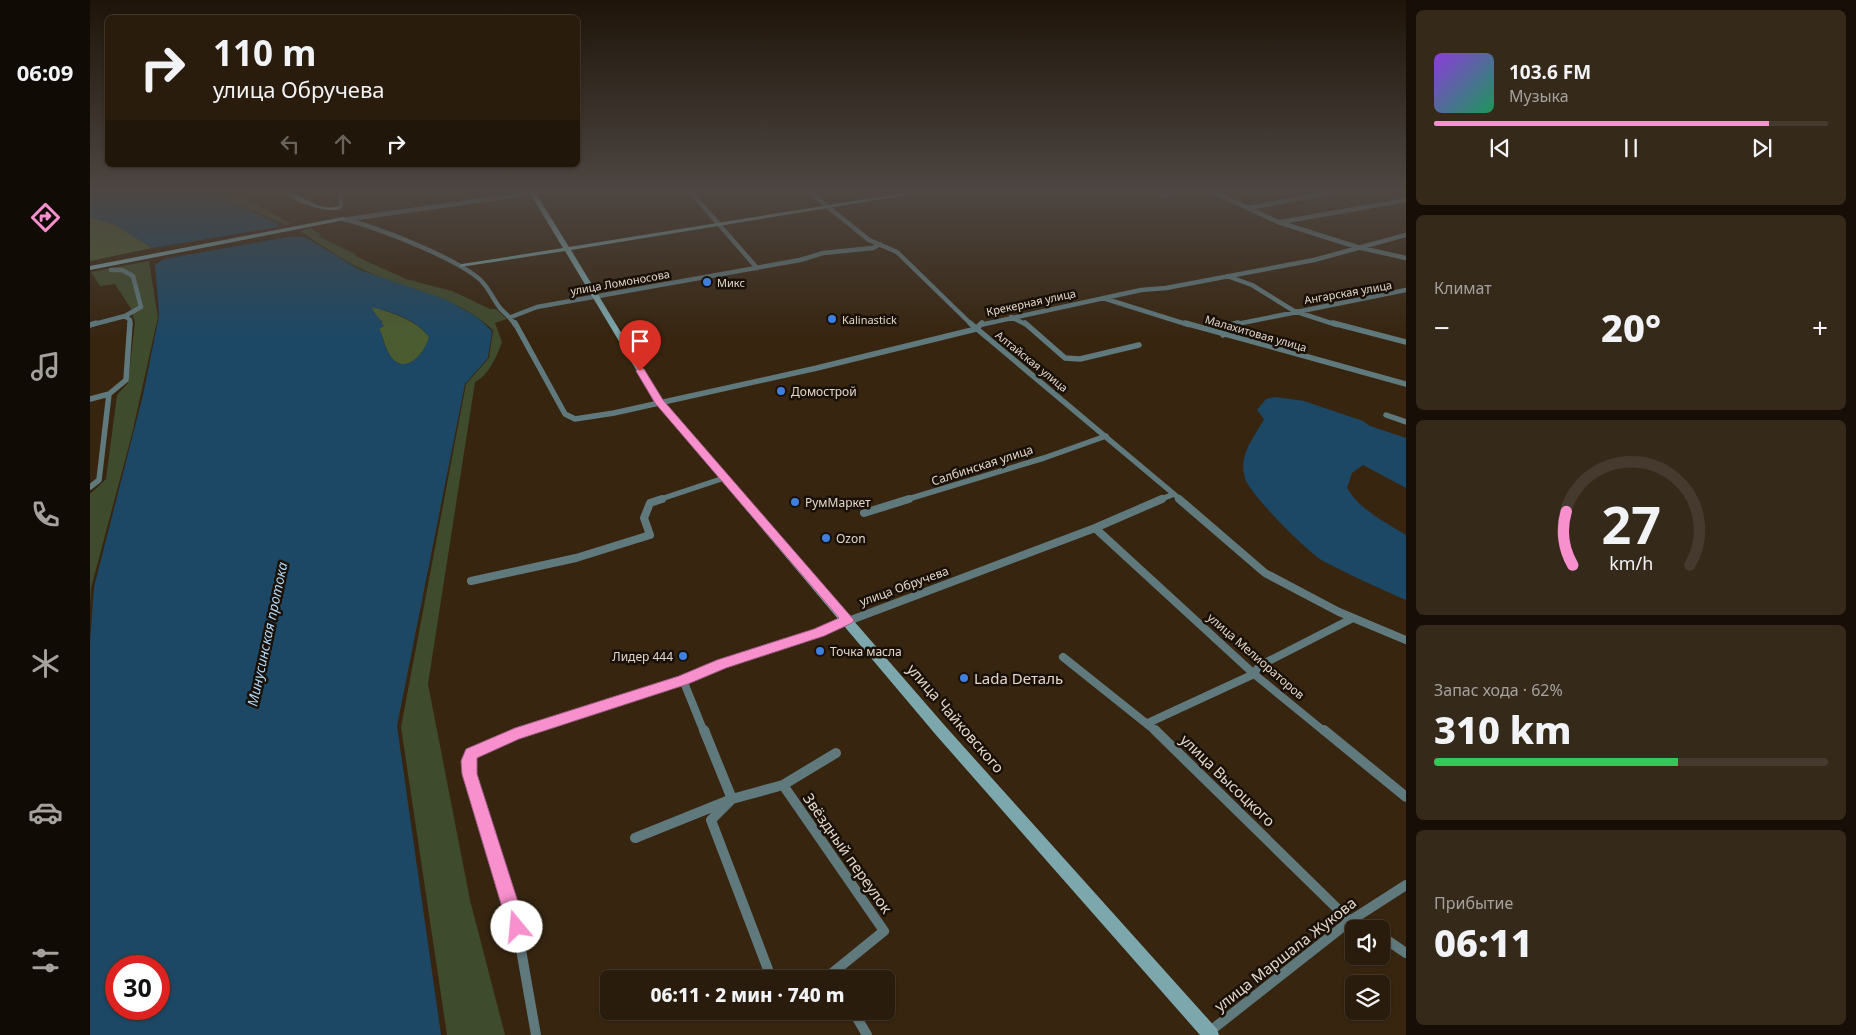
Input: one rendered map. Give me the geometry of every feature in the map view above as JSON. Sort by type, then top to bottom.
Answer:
[{"type":"main road","points":[[90,268],[245,238]]},
{"type":"main road","name":"улица Чайковского","points":[[561,238],[659,401],[941,731],[1210,1034]]},
{"type":"main road","points":[[462,266],[642,238]]},
{"type":"street","points":[[395,238],[462,266],[480,278],[494,298],[498,308],[511,317]]},
{"type":"street","points":[[731,238],[757,268]]},
{"type":"street","name":"Алтайская улица","points":[[867,238],[890,248],[913,266],[976,328],[1106,436],[1265,573],[1353,618],[1406,640]]},
{"type":"street","points":[[1330,238],[1357,247],[1406,258]]},
{"type":"street","name":"Крекерная улица","points":[[511,317],[564,414],[575,419],[614,413],[659,401],[817,368],[976,328],[982,323],[1102,298],[1314,260],[1393,238]]},
{"type":"street","name":"улица Ломоносова","points":[[511,317],[537,308],[595,296],[800,260],[823,253],[873,248],[880,244]]},
{"type":"street","points":[[90,325],[125,316],[140,307],[133,276],[122,270],[111,270]]},
{"type":"street","points":[[1227,276],[1252,286],[1294,311],[1354,330],[1406,342]]},
{"type":"street","name":"Ангарская улица","points":[[1223,335],[1230,325],[1294,311],[1405,293]]},
{"type":"street","name":"Малахитовая улица","points":[[1102,298],[1223,335],[1406,384]]},
{"type":"street","points":[[90,399],[109,394],[126,380],[130,320],[125,316]]},
{"type":"street","points":[[1010,317],[1026,324],[1065,358],[1080,359],[1139,345]]},
{"type":"street","points":[[90,486],[99,480],[109,394]]},
{"type":"street","points":[[1386,415],[1406,422]]},
{"type":"street","name":"Салбинская улица","points":[[864,513],[1044,458],[1106,436]]},
{"type":"street","points":[[471,581],[576,558],[650,535],[644,518],[650,503],[724,478]]},
{"type":"street","name":"улица Обручева","points":[[536,1035],[517,927],[470,774],[469,761],[471,754],[515,734],[683,680],[722,664],[819,632],[1095,528],[1174,494]]},
{"type":"street","name":"улица Мелиораторов","points":[[1095,528],[1254,674],[1406,797]]},
{"type":"street","points":[[1148,723],[1254,674],[1259,666],[1353,618]]},
{"type":"street","name":"улица Высоцкого","points":[[1063,657],[1148,723],[1350,920]]},
{"type":"street","points":[[683,680],[732,799]]},
{"type":"street","points":[[635,838],[732,799],[783,785],[836,753]]},
{"type":"street","name":"Звёздный переулок","points":[[783,785],[884,931],[839,970]]},
{"type":"street","points":[[732,799],[710,820],[768,970]]},
{"type":"street","name":"улица Маршала Жукова","points":[[1350,920],[1406,885]]},
{"type":"street","name":"улица Маршала Жукова","points":[[1210,1034],[1345,924]]},
{"type":"street","points":[[1390,942],[1406,953]]},
{"type":"street","points":[[858,1020],[867,1035]]},
{"type":"green space","points":[[90,238],[137,238],[152,248],[90,261]]},
{"type":"green space","points":[[311,238],[323,238],[357,255],[355,256],[406,279],[452,291],[490,309],[496,309],[507,319],[495,323],[502,342],[488,370],[475,382],[428,684],[470,900],[505,1035],[447,1035],[401,727],[466,384],[489,358],[493,330],[462,308],[430,294],[379,277],[330,251]]},
{"type":"green space","points":[[149,261],[158,317],[132,434],[91,588],[90,605],[90,494],[106,479],[117,395],[128,383],[135,322],[131,309],[115,284],[100,286],[91,272]]},
{"type":"green space","points":[[371,306],[403,317],[424,331],[429,337],[422,351],[412,362],[405,364],[393,360],[379,329],[382,322],[373,312]]},
{"type":"water","points":[[137,238],[210,238],[152,248]]},
{"type":"water","name":"Минусинская протока","points":[[281,238],[307,238],[360,270],[447,300],[477,317],[492,331],[488,358],[465,384],[397,726],[441,1035],[90,1035],[90,643],[94,587],[143,395],[159,316],[155,265],[164,259]],"holes":[[[371,307],[403,317],[418,326],[429,337],[417,357],[412,362],[405,364],[393,360],[379,329],[384,326]]]},
{"type":"water","points":[[1275,397],[1304,401],[1406,438],[1406,488],[1363,465],[1352,473],[1347,488],[1352,496],[1366,509],[1406,535],[1406,600],[1316,556],[1267,509],[1249,486],[1243,470],[1245,454],[1264,419],[1257,410],[1266,399]]},
{"type":"place","name":"Микс","points":[[707,282]]},
{"type":"place","name":"Kalinastick","points":[[832,319]]},
{"type":"place","name":"Домострой","points":[[781,391]]},
{"type":"place","name":"РумМаркет","points":[[795,502]]},
{"type":"place","name":"Ozon","points":[[826,538]]},
{"type":"place","name":"Точка масла","points":[[820,651]]},
{"type":"place","name":"Лидер 444","points":[[683,656]]},
{"type":"place","name":"Lada Dеталь","points":[[964,678]]},
{"type":"route","points":[[517,927],[470,774],[469,761],[471,754],[515,734],[683,680],[722,664],[819,632],[847,620],[659,401],[640,371]]}]
